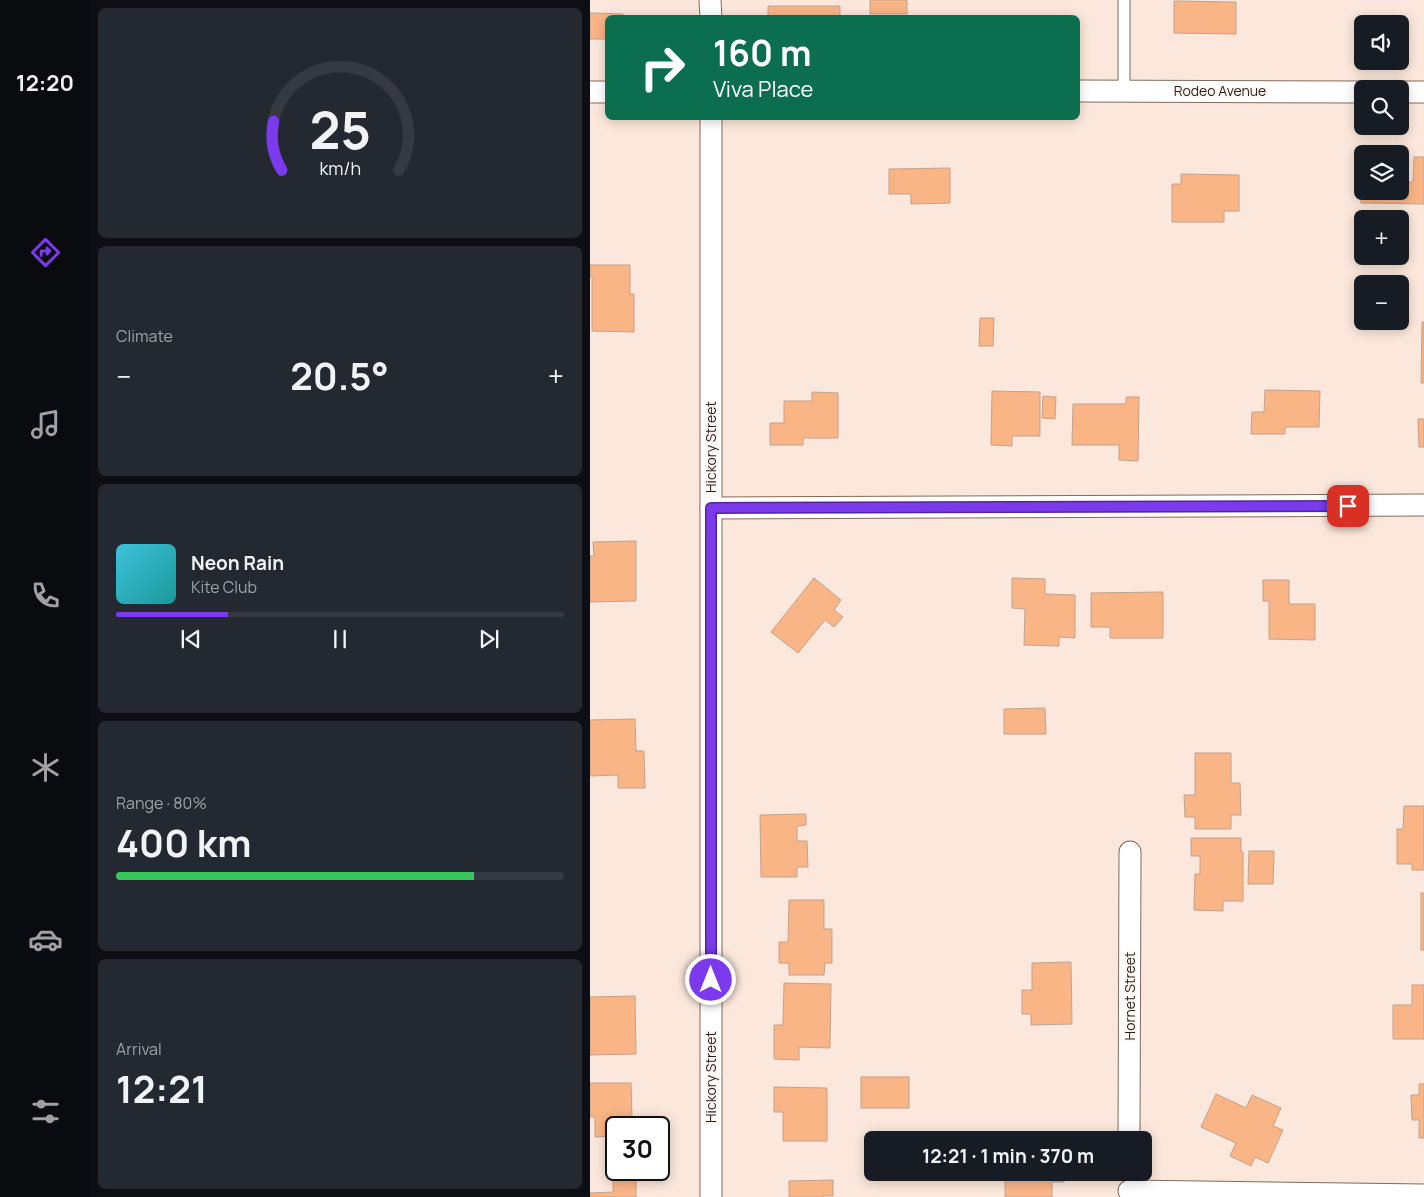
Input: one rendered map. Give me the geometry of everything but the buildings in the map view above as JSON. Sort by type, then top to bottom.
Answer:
[{"type":"street","points":[[710,0],[710,15]]},
{"type":"street","name":"Rodeo Avenue","points":[[1080,91],[1354,92]]},
{"type":"street","points":[[590,92],[605,92]]},
{"type":"street","points":[[1409,92],[1424,92]]},
{"type":"street","name":"Hickory Street","points":[[711,120],[711,1197]]},
{"type":"street","points":[[711,508],[1424,505]]},
{"type":"street","name":"Hornet Street","points":[[1129,1131],[1130,852]]},
{"type":"street","points":[[1129,1187],[1424,1195]]},
{"type":"lane","points":[[1124,0],[1124,91]]},
{"type":"route","points":[[711,980],[711,508],[1348,506]]}]
